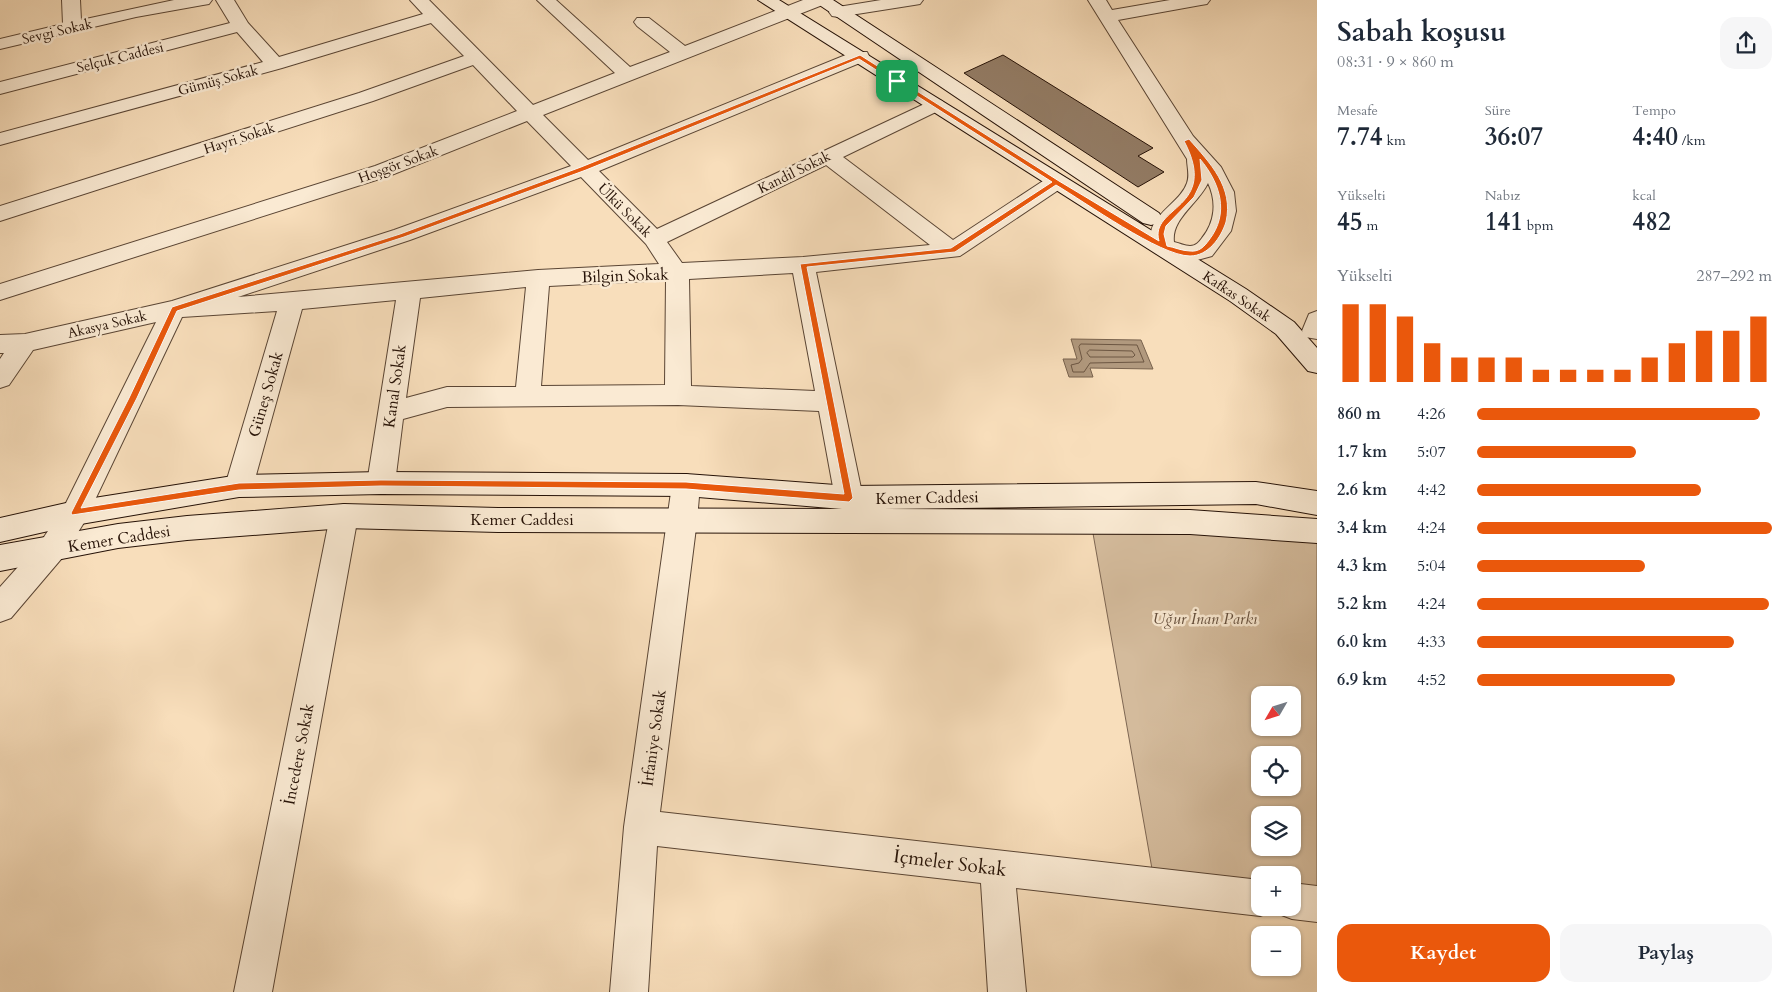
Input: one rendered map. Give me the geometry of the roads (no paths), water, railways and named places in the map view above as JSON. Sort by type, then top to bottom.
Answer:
[{"type":"street","points":[[71,0],[72,28]]},
{"type":"street","name":"Sevgi Sokak","points":[[0,44],[72,28],[136,6],[203,0]]},
{"type":"street","points":[[225,0],[241,26],[275,64]]},
{"type":"street","name":"Ülkü Sokak","points":[[419,0],[654,240],[677,273]]},
{"type":"street","points":[[546,0],[629,76]]},
{"type":"street","name":"Kafkas Sokak","points":[[767,0],[860,56],[1056,182],[1164,247],[1285,328],[1317,364]]},
{"type":"street","name":"Hoşgör Sokak","points":[[0,292],[382,171],[629,76],[786,11],[820,0]]},
{"type":"street","name":"Kafkas Sokak","points":[[820,0],[1163,226],[1204,251],[1316,329]]},
{"type":"street","points":[[838,12],[914,0]]},
{"type":"street","points":[[1097,0],[1187,141],[1196,159],[1199,180],[1192,196],[1163,226],[1160,234],[1164,247],[1190,254],[1204,251],[1220,231],[1225,211],[1223,192],[1214,172],[1187,141]]},
{"type":"street","points":[[1108,16],[1201,0]]},
{"type":"street","name":"Gümüş Sokak","points":[[0,139],[275,64],[434,16]]},
{"type":"street","points":[[643,22],[683,54]]},
{"type":"street","name":"Selçuk Caddesi","points":[[0,88],[241,26]]},
{"type":"street","name":"Akasya Sokak","points":[[0,344],[26,342],[174,309],[402,235],[584,169],[860,56]]},
{"type":"street","name":"Hayri Sokak","points":[[0,214],[366,97],[476,58]]},
{"type":"street","name":"Kandil Sokak","points":[[654,240],[935,105]]},
{"type":"street","points":[[828,156],[952,251]]},
{"type":"street","name":"Bilgin Sokak","points":[[174,309],[292,302],[538,278],[677,273],[803,265],[952,251],[1056,182]]},
{"type":"street","points":[[803,265],[849,498]]},
{"type":"street","points":[[677,273],[678,395]]},
{"type":"street","points":[[528,395],[538,278]]},
{"type":"street","name":"Kanal Sokak","points":[[381,483],[409,290]]},
{"type":"street","name":"Güneş Sokak","points":[[239,486],[292,302]]},
{"type":"street","points":[[0,608],[52,549],[75,513],[133,398],[174,309]]},
{"type":"street","points":[[0,378],[26,342]]},
{"type":"street","points":[[390,412],[447,397],[528,395],[678,395],[831,402]]},
{"type":"street","name":"Kemer Caddesi","points":[[0,530],[75,513],[239,486],[381,483],[686,485],[849,498],[1256,494],[1317,504]]},
{"type":"street","name":"İrfaniye Sokak","points":[[629,992],[641,827],[683,520],[686,485]]},
{"type":"street","name":"Kemer Caddesi","points":[[0,558],[118,536],[187,528],[344,516],[498,520],[1190,522],[1317,531]]},
{"type":"street","name":"İncedere Sokak","points":[[252,992],[344,516]]},
{"type":"street","name":"İçmeler Sokak","points":[[641,827],[1251,897]]},
{"type":"street","points":[[996,868],[1007,992]]},
{"type":"street","points":[[1301,902],[1317,904]]},
{"type":"water","points":[[1071,339],[1141,340],[1153,369],[1090,368],[1093,377],[1069,377],[1063,359],[1077,359]]},
{"type":"park label","name":"Uğur İnan Parkı","points":[[1205,618]]}]
